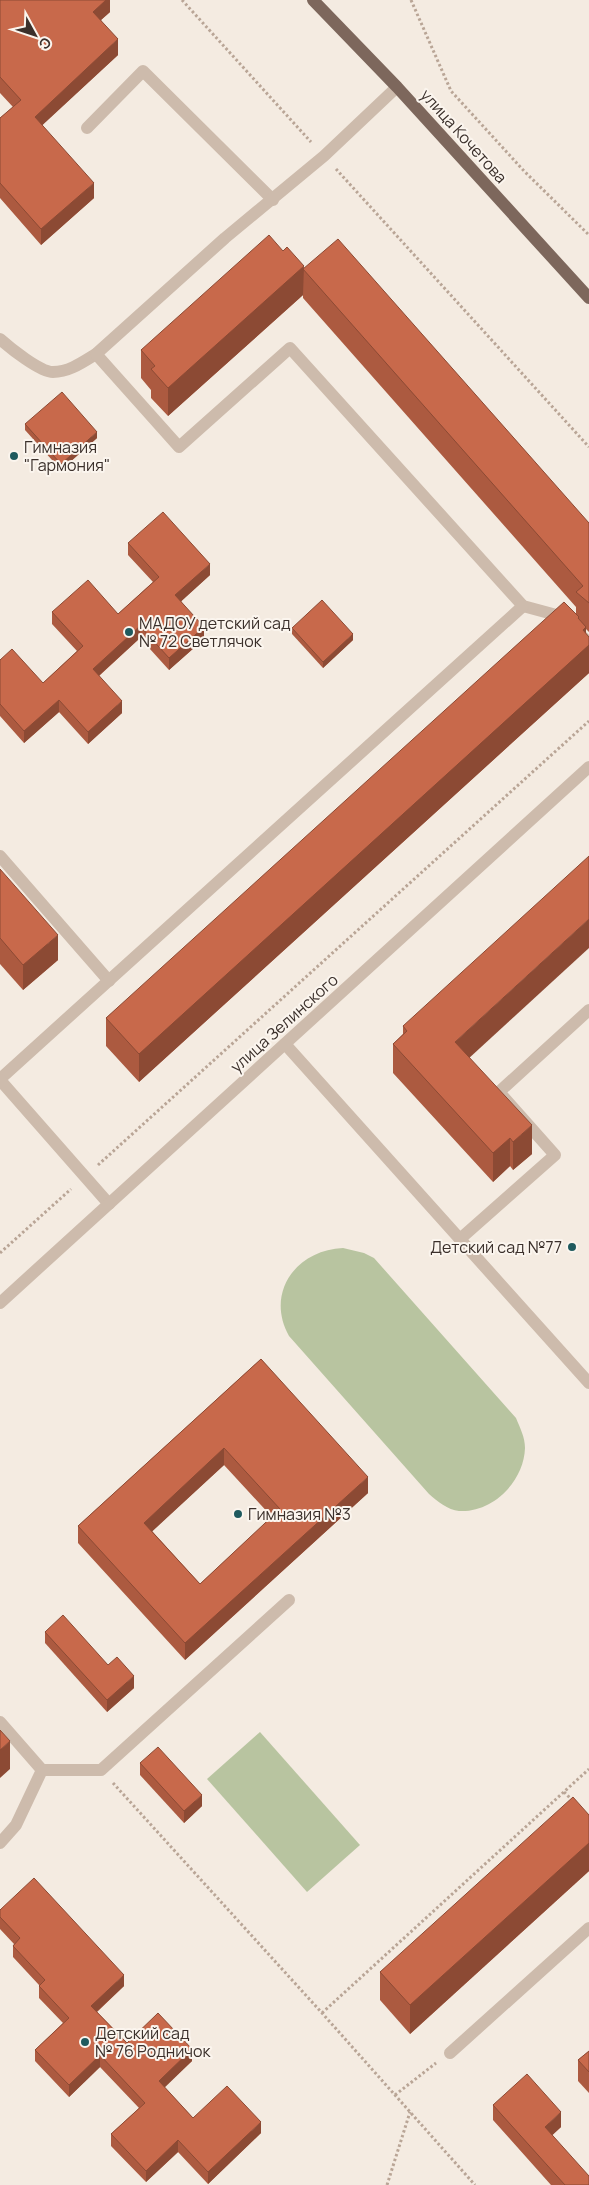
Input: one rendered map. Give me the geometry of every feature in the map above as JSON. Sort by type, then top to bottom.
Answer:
[{"type":"main road","name":"улица Кочетова","points":[[313,0],[397,87],[589,298]]},
{"type":"street","points":[[87,128],[143,71],[273,200]]},
{"type":"street","points":[[0,339],[27,361],[52,372],[76,367],[96,354],[224,238],[273,200],[324,156],[397,87]]},
{"type":"street","points":[[96,354],[179,447],[290,348],[523,606],[560,616],[589,643]]},
{"type":"street","points":[[109,1204],[0,1079],[523,606]]},
{"type":"street","name":"улица Зелинского","points":[[0,1303],[589,767]]},
{"type":"street","points":[[0,856],[109,981]]},
{"type":"street","points":[[460,1239],[555,1155],[499,1092],[589,1010]]},
{"type":"street","points":[[285,1044],[589,1383]]},
{"type":"street","points":[[0,1722],[42,1770],[101,1770],[289,1600]]},
{"type":"street","points":[[0,1843],[16,1825],[42,1770]]},
{"type":"street","points":[[450,2053],[589,1928]]},
{"type":"path","points":[[182,0],[589,447]]},
{"type":"path","points":[[411,0],[451,91],[524,171],[589,235]]},
{"type":"path","points":[[0,1253],[589,721]]},
{"type":"path","points":[[322,2012],[589,1769]]},
{"type":"path","points":[[101,1770],[322,2012],[475,2185]]},
{"type":"path","points":[[564,1792],[577,1805]]},
{"type":"path","points":[[395,2095],[450,2053]]},
{"type":"path","points":[[388,2185],[410,2112]]},
{"type":"green space","points":[[343,1248],[364,1253],[374,1258],[516,1418],[524,1440],[523,1460],[513,1483],[495,1501],[484,1507],[459,1511],[447,1507],[429,1494],[289,1336],[283,1320],[281,1304],[283,1290],[289,1277],[299,1265],[311,1257],[326,1251]]},
{"type":"green space","points":[[260,1732],[360,1845],[307,1892],[207,1779]]},
{"type":"building","points":[[0,0],[106,0],[93,12],[118,39],[35,117],[94,183],[41,229],[0,183],[0,118],[21,100],[0,77]]},
{"type":"building","points":[[269,235],[283,251],[287,247],[304,266],[168,388],[151,369],[155,366],[141,350]]},
{"type":"building","points":[[338,239],[589,523],[589,603],[576,592],[583,586],[303,269]]},
{"type":"building","points":[[62,392],[97,432],[61,464],[25,424]]},
{"type":"building","name":"МАДОУ детский сад № 72 Светлячок","points":[[163,512],[210,564],[175,595],[204,627],[169,658],[140,626],[93,669],[122,701],[88,732],[59,700],[24,731],[0,704],[0,660],[12,649],[43,683],[83,646],[52,612],[88,580],[118,614],[159,577],[128,543]]},
{"type":"building","points":[[322,600],[353,634],[323,662],[292,628]]},
{"type":"building","points":[[564,602],[586,627],[583,630],[589,637],[589,645],[139,1054],[106,1018]]},
{"type":"building","points":[[589,856],[589,919],[455,1042],[532,1125],[513,1142],[510,1138],[493,1153],[393,1044],[407,1031],[403,1026]]},
{"type":"building","points":[[0,869],[58,935],[23,965],[0,938]]},
{"type":"building","points":[[261,1359],[368,1477],[185,1643],[78,1526]],"holes":[[[224,1448],[280,1509],[200,1584],[144,1523]]]},
{"type":"building","points":[[63,1615],[108,1665],[117,1657],[134,1676],[107,1700],[45,1632]]},
{"type":"building","points":[[0,1730],[10,1741],[0,1750]]},
{"type":"building","points":[[158,1747],[202,1795],[184,1811],[140,1763]]},
{"type":"building","points":[[573,1797],[589,1815],[589,1843],[410,2005],[380,1972]]},
{"type":"building","name":"Детский сад № 76 Родничок","points":[[34,1878],[124,1975],[91,2006],[127,2043],[158,2013],[192,2049],[159,2081],[193,2118],[227,2086],[261,2122],[208,2172],[178,2140],[146,2171],[111,2134],[145,2103],[100,2055],[69,2085],[35,2050],[69,2018],[39,1986],[45,1980],[13,1946],[20,1938],[0,1917],[0,1910]]},
{"type":"building","points":[[589,2051],[589,2072],[578,2060]]},
{"type":"building","points":[[527,2074],[561,2112],[545,2127],[589,2176],[589,2185],[565,2185],[493,2105]]},
{"type":"place","name":"Гимназия \"Гармония\"","points":[[14,456]]},
{"type":"place","name":"МАДОУ детский сад № 72 Светлячок","points":[[129,632]]},
{"type":"place","name":"Детский сад №77","points":[[572,1247]]},
{"type":"place","name":"Гимназия №3","points":[[238,1514]]},
{"type":"place","name":"Детский сад № 76 Родничок","points":[[85,2042]]}]
